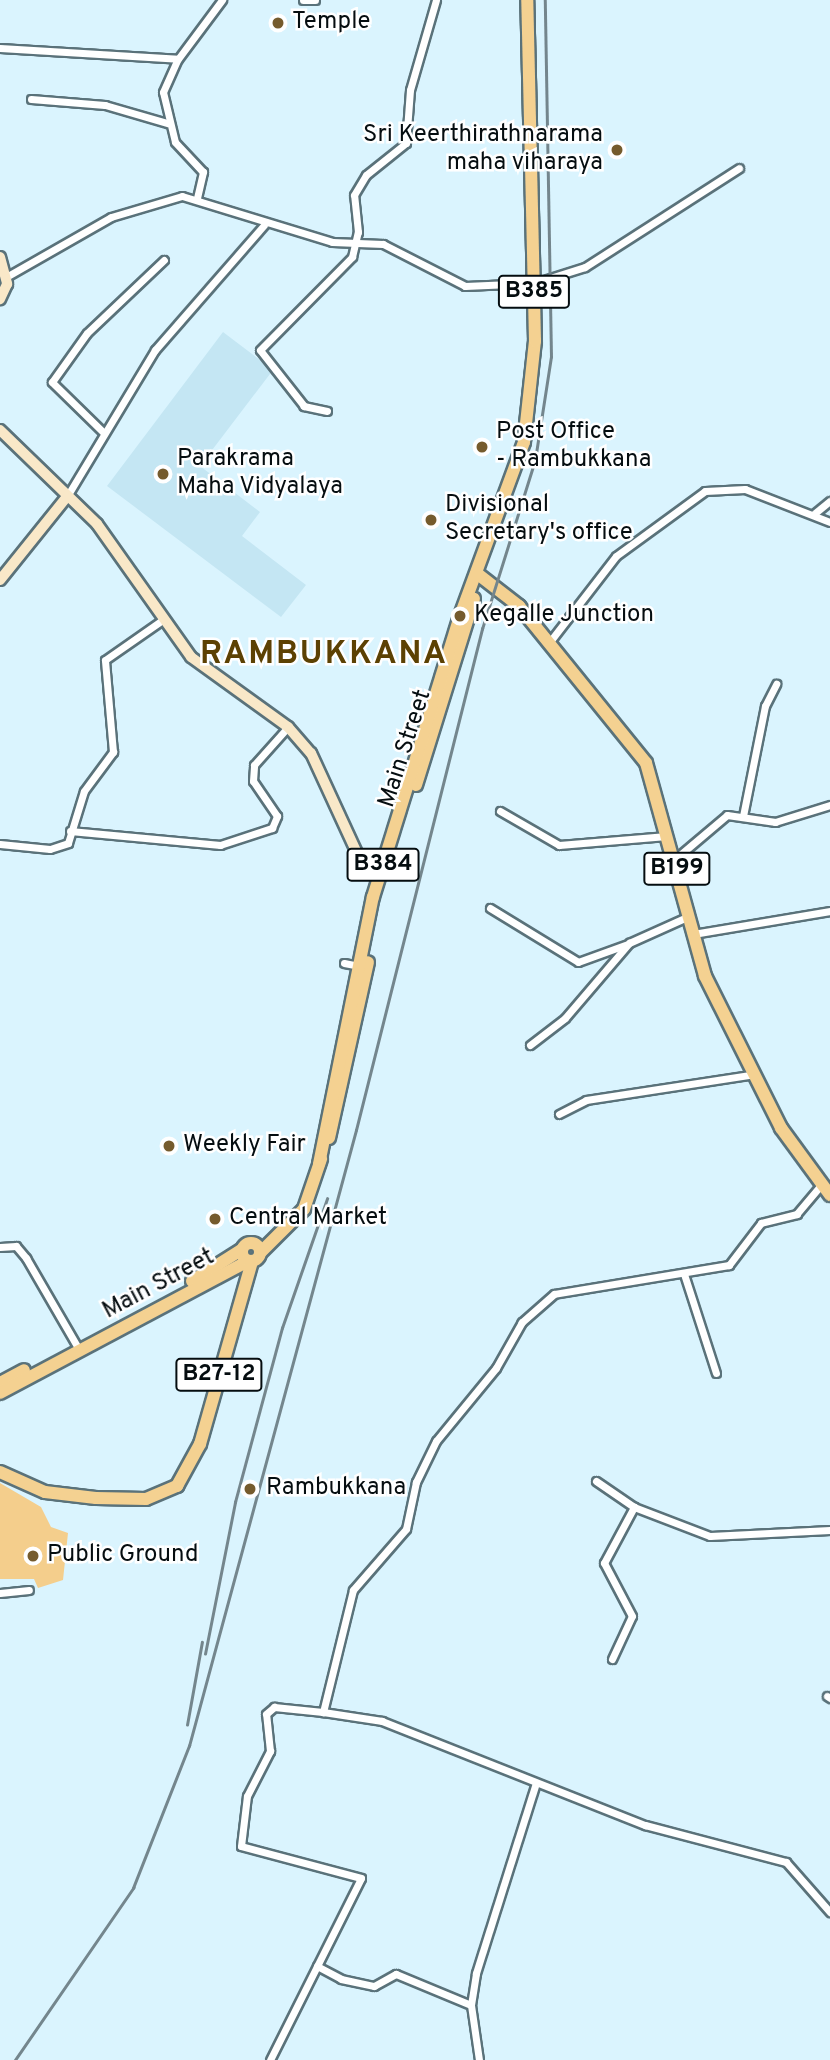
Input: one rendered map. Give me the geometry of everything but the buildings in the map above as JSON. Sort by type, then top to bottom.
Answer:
[{"type":"main road","name":"B385","points":[[479,575],[524,442],[534,372],[527,0]]},
{"type":"main road","name":"B199","points":[[479,575],[519,606],[547,645],[646,763],[669,836],[692,934],[705,976],[754,1074],[825,1190]]},
{"type":"main road","name":"Main Street","points":[[319,1164],[359,966],[443,669],[479,575]]},
{"type":"main road","name":"Main Street","points":[[83,1345],[251,1254],[281,1232],[304,1209],[354,1047],[386,868]]},
{"type":"main road","name":"B27-12","points":[[0,1472],[44,1492],[96,1497],[146,1499],[177,1486],[200,1444],[251,1254]]},
{"type":"main road","name":"B384","points":[[0,1383],[83,1345]]},
{"type":"main road","name":"B384","points":[[0,1393],[83,1345]]},
{"type":"street","points":[[197,198],[203,172],[174,142],[167,123],[163,92],[178,59],[222,0]]},
{"type":"street","points":[[303,0],[315,0]]},
{"type":"street","points":[[327,411],[304,406],[260,350],[334,281],[356,243],[354,195],[366,175],[406,143],[410,90],[436,0]]},
{"type":"street","points":[[0,48],[178,59]]},
{"type":"street","points":[[31,99],[105,105],[167,123]]},
{"type":"street","points":[[6,277],[111,216],[148,202],[197,198],[264,225],[400,250],[466,286],[534,283],[585,267],[739,168]]},
{"type":"street","points":[[0,580],[65,498],[104,433],[178,321],[264,225]]},
{"type":"street","points":[[0,257],[6,277],[0,299]]},
{"type":"street","points":[[104,433],[52,382],[87,333],[164,260]]},
{"type":"street","points":[[0,430],[65,498],[97,524],[161,621],[191,657],[288,727],[311,753],[358,855],[386,868]]},
{"type":"street","points":[[547,645],[617,556],[705,491],[744,489],[815,513],[830,522]]},
{"type":"street","points":[[815,513],[830,501]]},
{"type":"street","points":[[0,844],[64,847],[84,791],[113,752],[105,660],[161,621]]},
{"type":"street","points":[[743,817],[765,706],[776,684]]},
{"type":"street","points":[[70,831],[220,845],[272,828],[277,816],[253,780],[254,765],[288,727]]},
{"type":"street","points":[[675,859],[727,815],[775,822],[830,805]]},
{"type":"street","points":[[500,811],[559,845],[669,836]]},
{"type":"street","points":[[490,908],[578,962],[689,916]]},
{"type":"street","points":[[692,934],[830,911]]},
{"type":"street","points":[[530,1045],[565,1018],[629,943]]},
{"type":"street","points":[[344,963],[359,966]]},
{"type":"street","points":[[559,1114],[586,1100],[754,1074]]},
{"type":"street","points":[[323,1712],[353,1590],[407,1529],[416,1482],[436,1440],[496,1368],[522,1321],[554,1294],[729,1265],[761,1223],[797,1214],[825,1190]]},
{"type":"street","points":[[0,1247],[16,1246],[83,1345]]},
{"type":"street","points":[[684,1274],[716,1373]]},
{"type":"street","points":[[596,1480],[634,1507],[710,1536],[830,1530]]},
{"type":"street","points":[[612,1659],[632,1616],[604,1563],[634,1507]]},
{"type":"street","points":[[0,1593],[29,1590]]},
{"type":"street","points":[[270,2060],[317,1966],[359,1872],[251,1851],[240,1839],[247,1796],[270,1751],[266,1714],[274,1707],[382,1721],[645,1825],[786,1862],[830,1912]]},
{"type":"street","points":[[479,2060],[471,2005],[506,1866],[536,1783]]},
{"type":"street","points":[[317,1966],[341,1979],[374,1986],[396,1974],[471,2005]]},
{"type":"shaded area","name":"Parakrama Maha Vidyalaya","points":[[223,332],[273,370],[200,466],[260,512],[242,536],[306,585],[281,617],[107,486]]},
{"type":"shaded area","name":"Public Ground","points":[[0,1483],[41,1507],[51,1527],[68,1533],[63,1580],[38,1588],[34,1579],[0,1579]]},
{"type":"railway","points":[[15,2060],[133,1888],[189,1746],[356,1130],[482,629],[535,460],[551,357],[545,0]]},
{"type":"railway","points":[[205,1654],[235,1502],[282,1328],[327,1199]]},
{"type":"railway","points":[[187,1725],[202,1642]]},
{"type":"place","name":"Temple","points":[[278,23]]},
{"type":"place","name":"Sri Keerthirathnarama maha viharaya","points":[[617,150]]},
{"type":"place","name":"Post Office - Rambukkana","points":[[482,447]]},
{"type":"place","name":"Parakrama Maha Vidyalaya","points":[[163,474]]},
{"type":"place","name":"Divisional Secretary's office","points":[[431,520]]},
{"type":"place","name":"Kegalle Junction","points":[[460,616]]},
{"type":"place","name":"Weekly Fair","points":[[169,1146]]},
{"type":"place","name":"Central Market","points":[[215,1219]]},
{"type":"place","name":"Rambukkana","points":[[250,1489]]},
{"type":"place","name":"Public Ground","points":[[33,1556]]},
{"type":"district","name":"RAMBUKKANA","points":[[324,655]]}]
